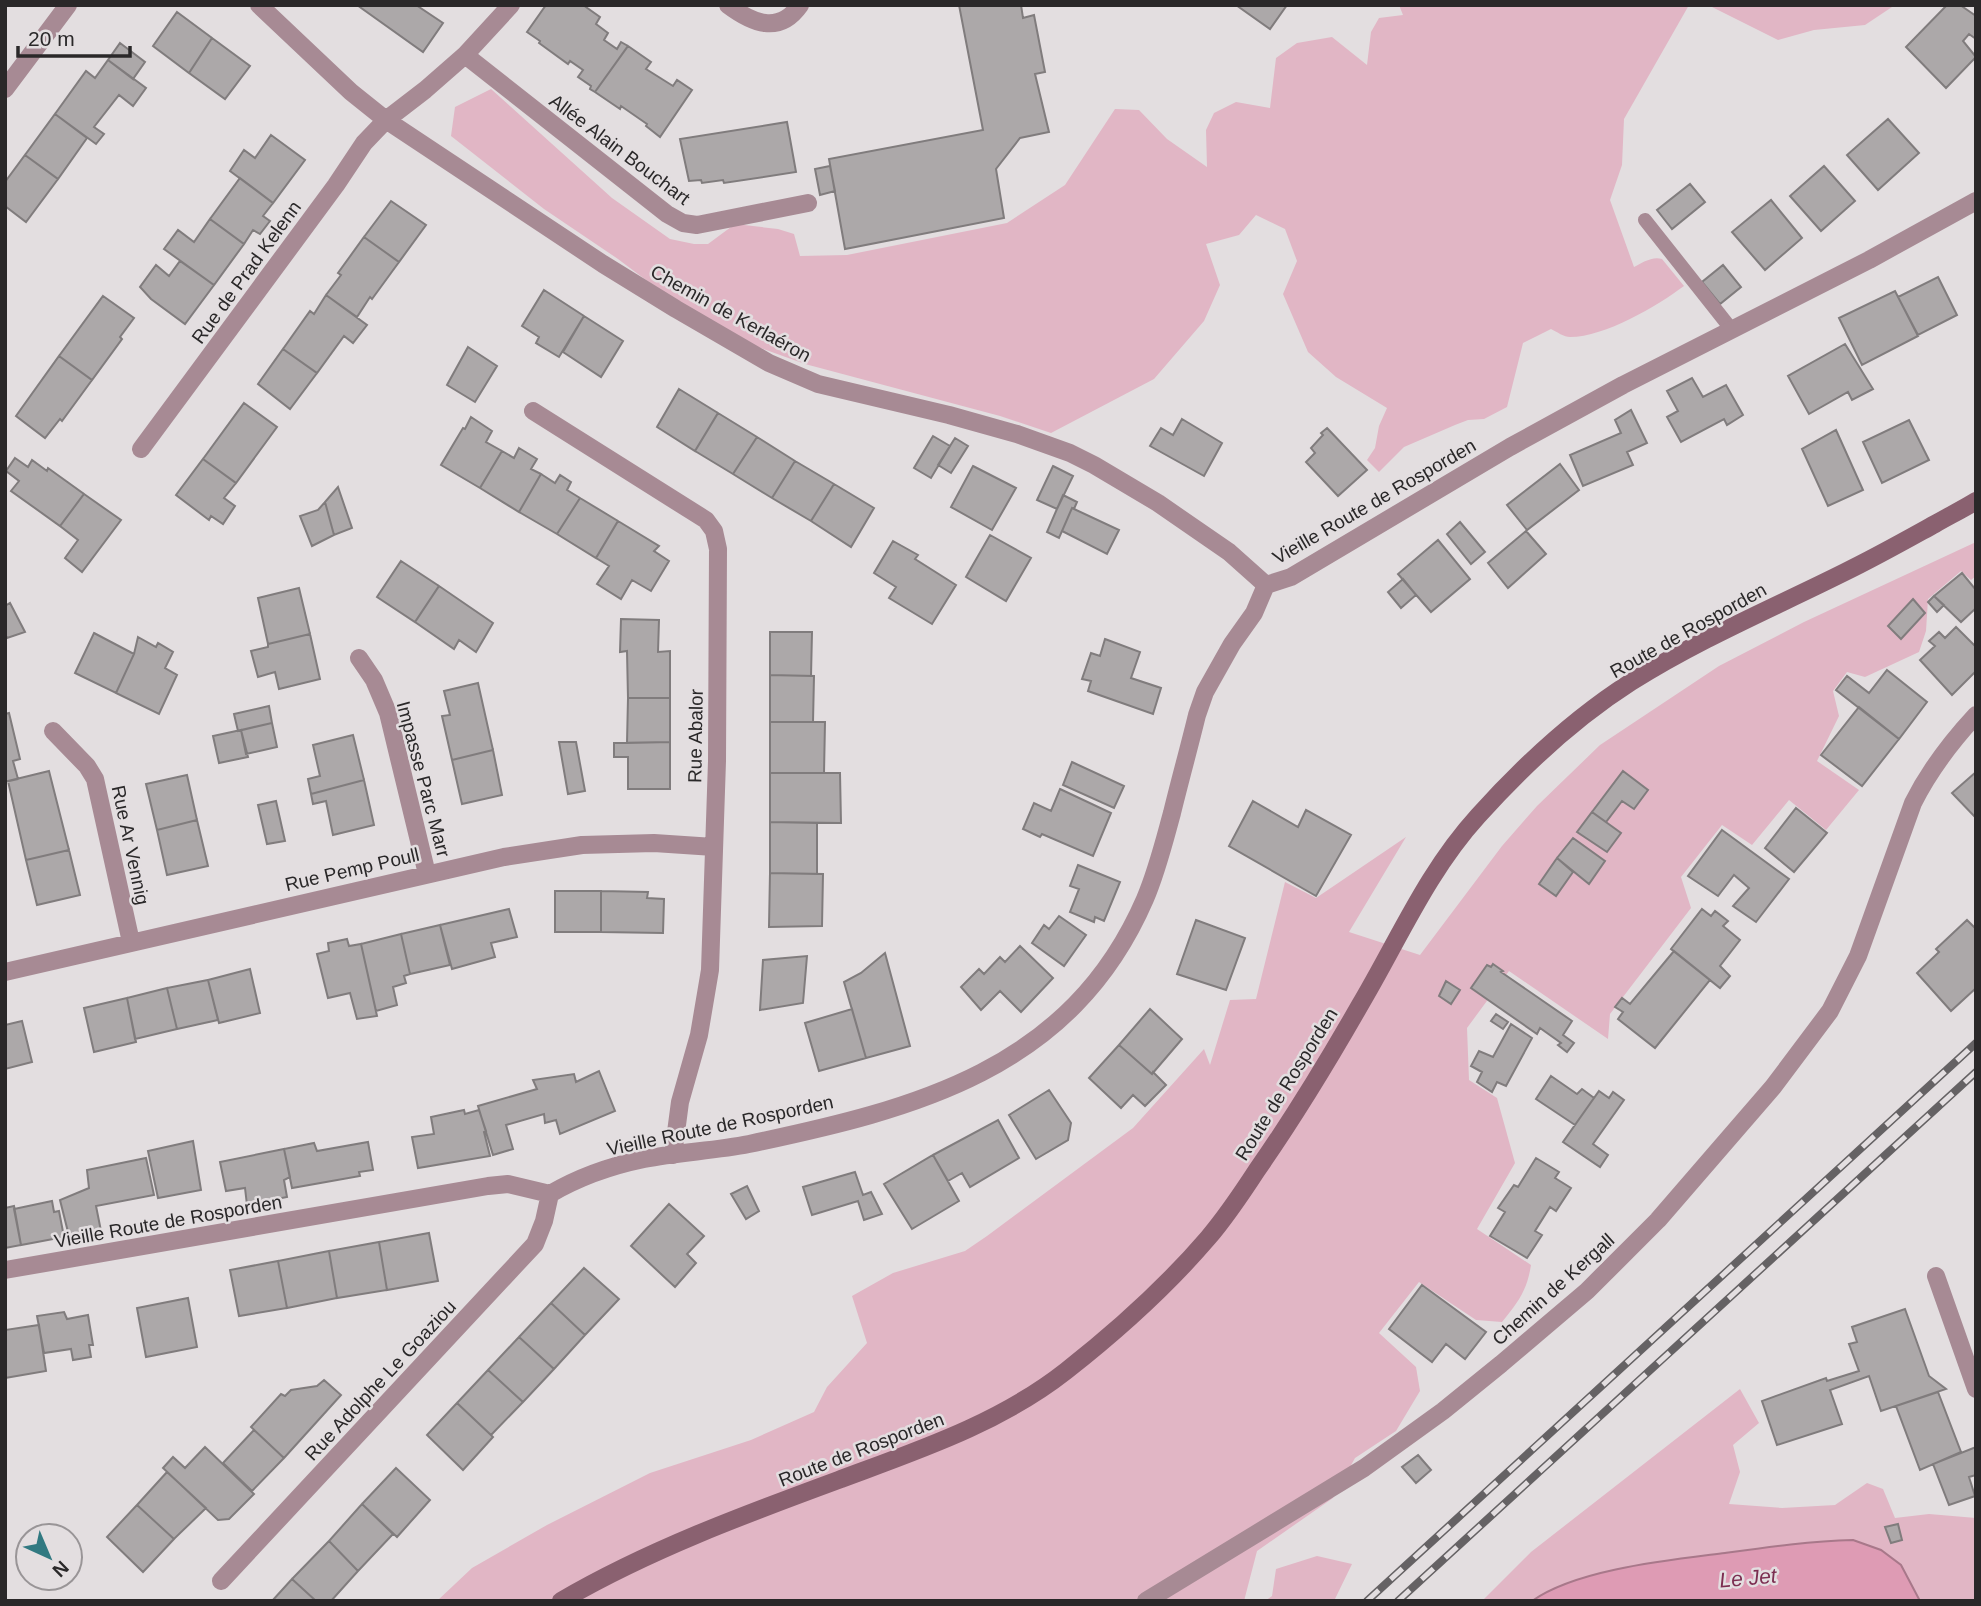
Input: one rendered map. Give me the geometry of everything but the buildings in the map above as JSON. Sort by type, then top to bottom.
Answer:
[{"type":"main road","name":"Route de Rosporden","points":[[561,1601],[625,1566],[662,1550],[964,1432],[1018,1404],[1062,1374],[1160,1290],[1209,1236],[1283,1133],[1367,995],[1409,915],[1439,867],[1473,821],[1553,740],[1612,695],[1656,667],[1731,626],[1898,545],[1976,501]]},
{"type":"street","points":[[5,89],[68,5]]},
{"type":"street","name":"Chemin de Kerlaéron","points":[[258,5],[351,92],[386,120],[603,264],[769,363],[818,384],[949,415],[1017,434],[1070,453],[1158,503],[1229,552],[1266,585]]},
{"type":"street","name":"Rue de Prad Kelenn","points":[[141,449],[337,185],[364,143],[386,120],[465,55],[511,5]]},
{"type":"street","points":[[728,5],[745,18],[761,24],[775,23],[793,15],[800,5]]},
{"type":"street","name":"Allée Alain Bouchart","points":[[465,55],[667,214],[683,223],[697,225],[808,203]]},
{"type":"street","name":"Vieille Route de Rosporden","points":[[5,1270],[488,1186],[508,1184],[550,1194],[614,1166],[720,1150],[878,1112],[929,1096],[982,1073],[1039,1037],[1076,1005],[1124,941],[1145,900],[1160,861],[1205,692],[1254,613],[1266,585],[1297,573],[1510,447],[1623,385],[1870,260],[1976,201]]},
{"type":"street","name":"Rue Abalor","points":[[533,411],[706,520],[715,531],[718,549],[717,761],[710,970],[699,1035],[680,1102],[673,1155]]},
{"type":"street","name":"Impasse Parc Marr","points":[[359,658],[373,680],[388,713],[427,874]]},
{"type":"street","name":"Chemin de Kergall","points":[[1146,1601],[1364,1468],[1443,1411],[1587,1291],[1658,1220],[1773,1087],[1830,1011],[1858,956],[1922,784],[1934,764],[1976,715]]},
{"type":"street","name":"Rue Ar Vennig","points":[[53,731],[87,766],[95,779],[131,942]]},
{"type":"street","name":"Rue Pemp Poull","points":[[5,972],[504,857],[582,845],[714,847]]},
{"type":"street","name":"Rue Adolphe Le Goaziou","points":[[221,1581],[534,1244],[544,1221],[550,1194]]},
{"type":"street","points":[[1936,1276],[1976,1389]]},
{"type":"lane","points":[[1645,220],[1732,330]]},
{"type":"shaded area","points":[[1399,5],[1689,5],[1624,119],[1622,165],[1610,200],[1634,267],[1651,259],[1662,259],[1684,286],[1645,311],[1599,332],[1570,337],[1551,329],[1523,343],[1507,407],[1484,419],[1468,420],[1404,447],[1379,472],[1367,460],[1375,448],[1379,426],[1387,408],[1336,377],[1308,352],[1283,294],[1297,261],[1285,229],[1256,215],[1239,235],[1206,244],[1220,285],[1204,321],[1154,379],[1051,433],[1000,416],[805,364],[747,343],[682,307],[544,209],[451,136],[455,107],[491,89],[612,198],[670,239],[708,244],[735,224],[778,229],[794,234],[800,256],[847,255],[1007,223],[1065,185],[1115,109],[1139,110],[1167,139],[1207,167],[1206,130],[1214,113],[1236,102],[1270,108],[1276,58],[1297,43],[1332,37],[1367,65],[1371,32],[1379,18],[1403,15]]},
{"type":"shaded area","points":[[1708,5],[1895,5],[1865,25],[1814,30],[1778,40]]},
{"type":"shaded area","points":[[1976,542],[1976,576],[1971,580],[1961,571],[1928,599],[1926,631],[1919,652],[1865,677],[1847,672],[1833,691],[1839,716],[1817,761],[1859,790],[1826,830],[1789,800],[1752,845],[1722,825],[1681,877],[1691,908],[1610,1014],[1608,1039],[1509,971],[1467,1028],[1469,1080],[1497,1098],[1515,1163],[1477,1229],[1531,1265],[1524,1289],[1502,1322],[1476,1320],[1419,1282],[1379,1333],[1416,1367],[1420,1391],[1396,1431],[1355,1458],[1333,1498],[1257,1551],[1244,1601],[437,1601],[472,1568],[547,1525],[650,1473],[751,1440],[814,1412],[827,1387],[867,1343],[852,1296],[893,1273],[965,1251],[1133,1128],[1204,1049],[1210,1065],[1230,1000],[1256,999],[1285,882],[1316,898],[1406,837],[1349,932],[1420,955],[1502,846],[1537,806],[1600,745],[1719,666],[1804,622]]},
{"type":"shaded area","points":[[1740,1389],[1759,1423],[1733,1445],[1740,1472],[1729,1504],[1782,1508],[1835,1505],[1867,1483],[1883,1489],[1895,1518],[1929,1514],[1976,1518],[1976,1601],[1482,1601],[1531,1552]]},
{"type":"shaded area","points":[[1317,1556],[1352,1564],[1334,1601],[1265,1601],[1272,1596],[1276,1569]]},
{"type":"water","name":"Le Jet","points":[[1853,1540],[1881,1550],[1901,1565],[1920,1601],[1532,1601],[1573,1581],[1625,1568],[1773,1547]]},
{"type":"railway","points":[[1367,1601],[1976,1043]]},
{"type":"railway","points":[[1398,1601],[1976,1072]]}]
